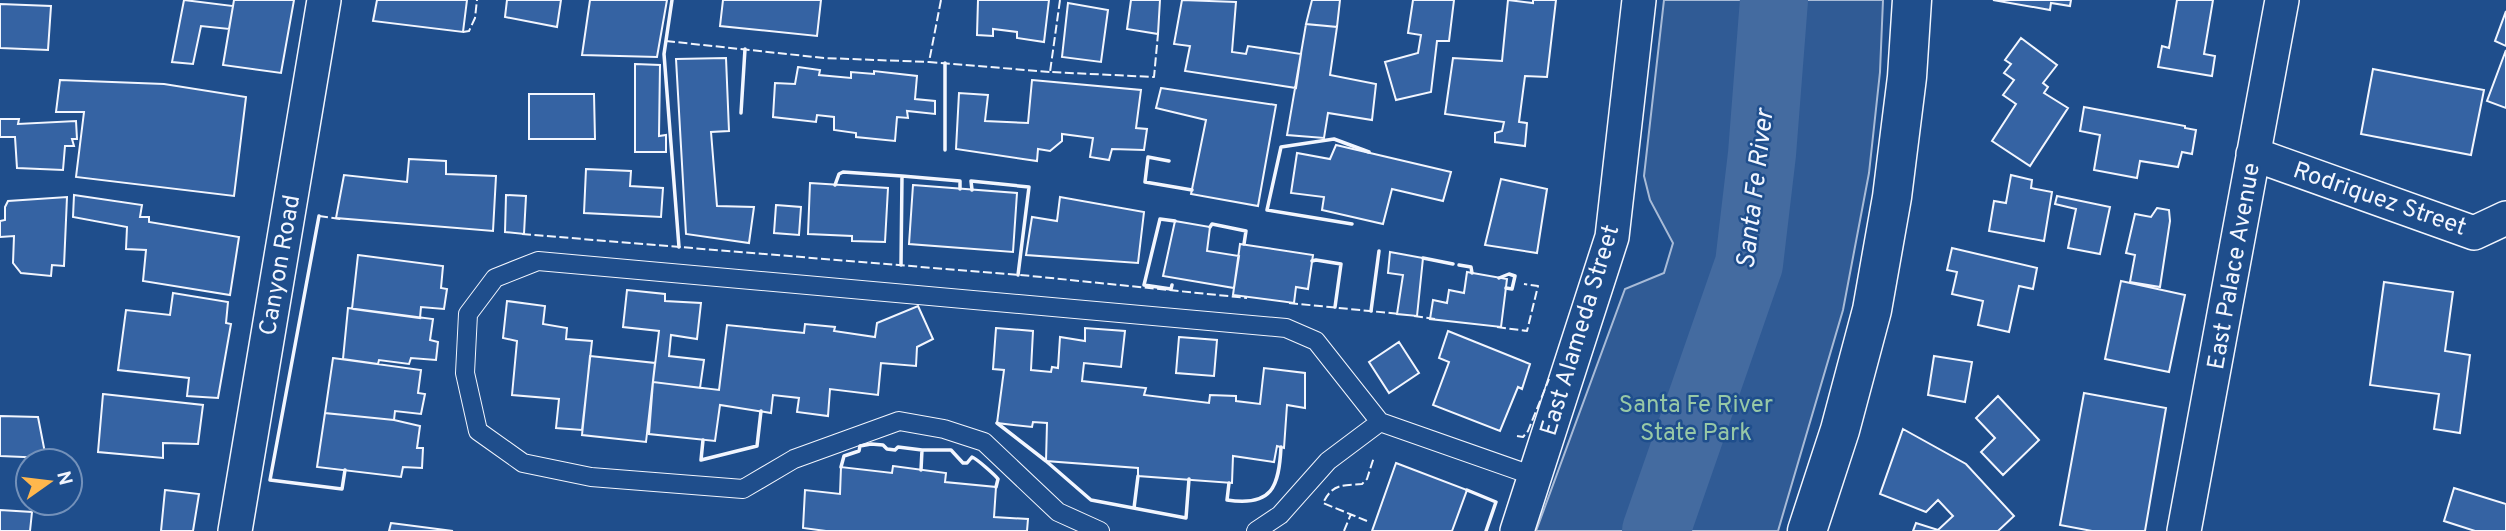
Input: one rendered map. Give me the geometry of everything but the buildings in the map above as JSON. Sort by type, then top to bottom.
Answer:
[{"type":"street","name":"Canyon Road","points":[[235,531],[324,0]]},
{"type":"street","name":"East Alameda Street","points":[[1517,531],[1612,237],[1639,0]]},
{"type":"street","points":[[1807,531],[1840,430],[1872,310],[1894,183],[1907,77],[1912,0]]},
{"type":"street","name":"East Palace Avenue","points":[[2184,531],[2281,0]]},
{"type":"street","name":"Rodriquez Street","points":[[2253,154],[2474,233],[2506,218]]},
{"type":"lane","points":[[1100,531],[1058,512],[984,442],[944,429],[899,421],[794,459],[743,489],[591,477],[523,463],[478,431],[465,373],[468,313],[495,278],[538,261],[1286,328],[1316,341],[1380,422],[1534,476]]},
{"type":"lane","points":[[1256,531],[1280,515],[1328,461],[1380,422]]},
{"type":"shaded area","name":"Santa Fe River State Park","points":[[1664,0],[1883,0],[1880,72],[1869,173],[1843,310],[1778,531],[1536,531],[1625,289],[1664,273],[1673,243],[1650,200],[1644,176]]},
{"type":"waterway","name":"Santa Fe River","points":[[1656,531],[1749,264],[1762,154],[1774,0]]},
{"type":"fence","points":[[463,32],[469,31],[475,18],[477,0]]},
{"type":"fence","points":[[941,0],[929,62],[1050,72]]},
{"type":"fence","points":[[1060,0],[1050,72],[1154,77],[1158,34]]},
{"type":"fence","points":[[666,41],[824,58],[929,62]]},
{"type":"fence","points":[[319,216],[341,219]]},
{"type":"fence","points":[[522,234],[1031,276],[1247,298]]},
{"type":"fence","points":[[1497,327],[1527,331],[1538,286],[1524,284]]},
{"type":"fence","points":[[1289,303],[1400,314]]},
{"type":"fence","points":[[1414,316],[1435,319]]},
{"type":"fence","points":[[1517,436],[1523,437],[1528,431],[1549,379]]},
{"type":"fence","points":[[1367,521],[1323,503],[1334,489],[1362,484],[1367,479],[1374,457]]},
{"type":"fence","points":[[1344,531],[1351,514]]},
{"type":"wall","points":[[672,0],[664,54],[679,247]]},
{"type":"wall","points":[[741,113],[745,49]]},
{"type":"wall","points":[[945,63],[945,150]]},
{"type":"wall","points":[[1352,224],[1267,210],[1281,147],[1334,139],[1369,152]]},
{"type":"wall","points":[[1169,161],[1148,157],[1145,182],[1192,190]]},
{"type":"wall","points":[[835,185],[839,174],[843,172],[902,176],[901,265]]},
{"type":"wall","points":[[902,176],[960,181],[960,189]]},
{"type":"wall","points":[[972,190],[971,181],[1029,187],[1018,275]]},
{"type":"wall","points":[[319,216],[270,480],[342,489],[345,470]]},
{"type":"wall","points":[[1172,285],[1171,289],[1144,285],[1160,219],[1175,221]]},
{"type":"wall","points":[[1210,227],[1212,224],[1246,231],[1244,244]]},
{"type":"wall","points":[[1371,311],[1379,251]]},
{"type":"wall","points":[[1423,258],[1453,264]]},
{"type":"wall","points":[[1312,261],[1341,264],[1335,307]]},
{"type":"wall","points":[[1459,265],[1471,267],[1472,273]]},
{"type":"wall","points":[[1499,278],[1509,274],[1515,276],[1512,289],[1506,288]]},
{"type":"wall","points":[[703,440],[701,460],[757,446],[761,411]]},
{"type":"wall","points":[[997,423],[1091,500],[1186,518],[1189,479]]},
{"type":"wall","points":[[841,467],[844,456],[859,451],[860,446],[871,444],[895,450],[898,447],[922,450],[921,470]]},
{"type":"wall","points":[[1229,483],[1227,500],[1242,501],[1263,497],[1275,483],[1281,447]]},
{"type":"wall","points":[[922,450],[951,450],[963,463],[967,463],[972,457],[998,479],[996,487]]},
{"type":"wall","points":[[1134,508],[1138,476]]},
{"type":"wall","points":[[1467,490],[1496,502],[1486,531]]}]
